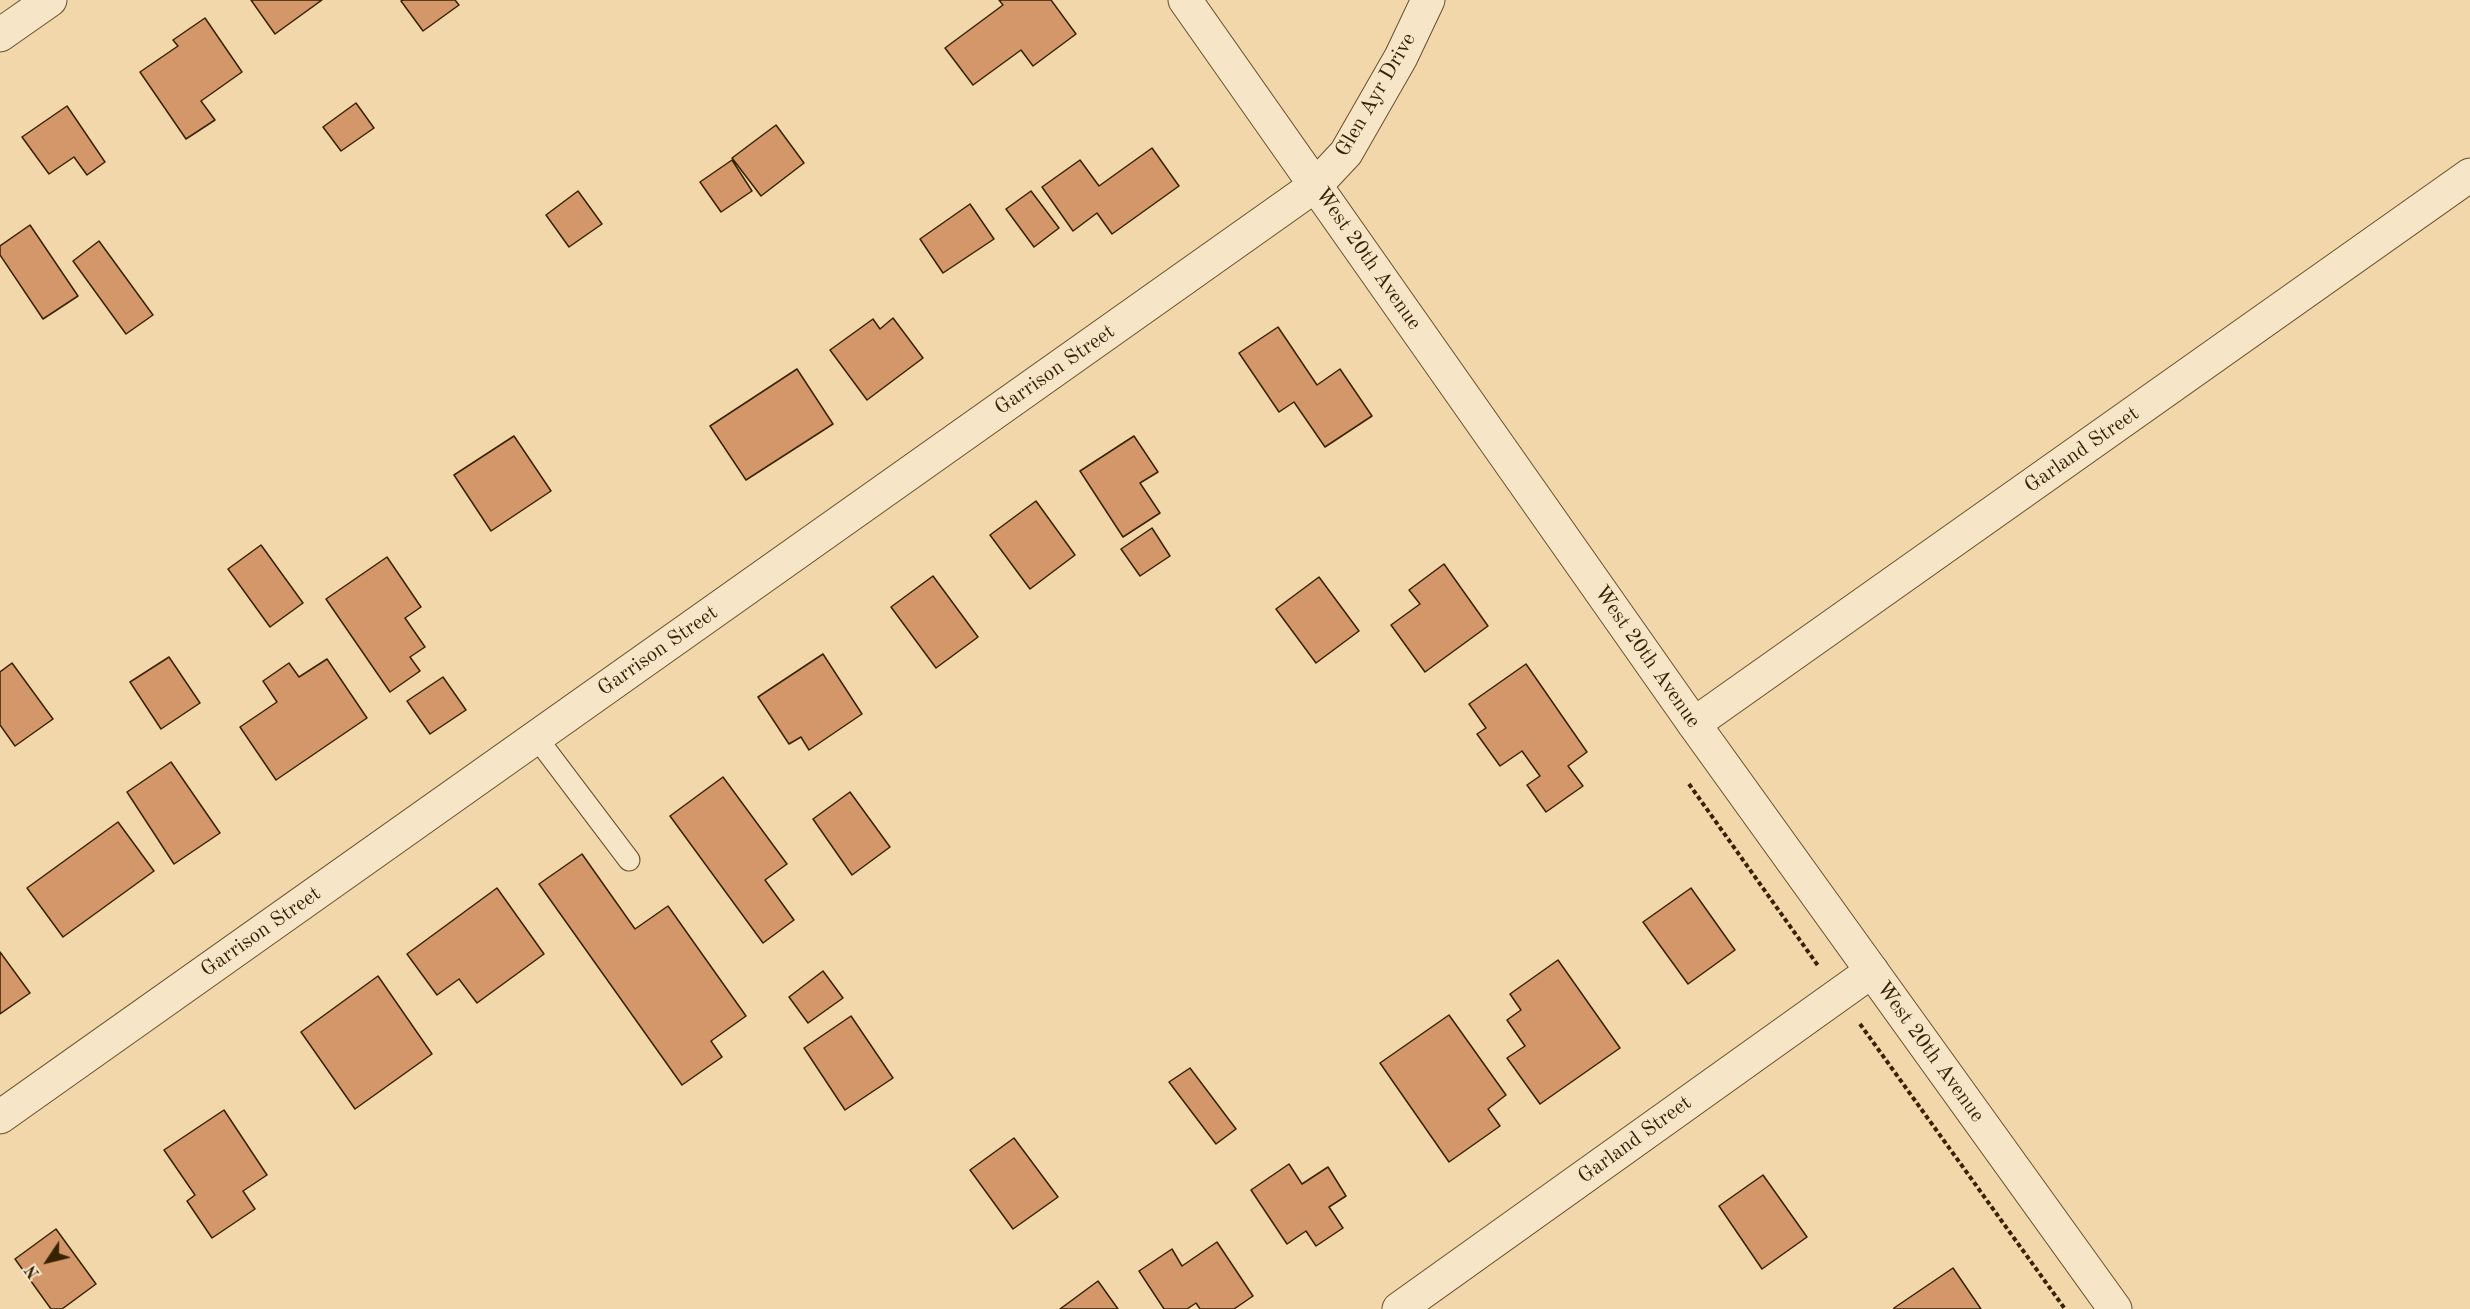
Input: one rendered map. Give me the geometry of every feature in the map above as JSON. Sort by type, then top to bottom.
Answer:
[{"type":"street","points":[[0,35],[50,0]]},
{"type":"street","name":"West 20th Avenue","points":[[1185,0],[1694,724],[2115,1309]]},
{"type":"street","name":"Glen Ayr Drive","points":[[1316,185],[1346,153],[1401,57],[1428,0]]},
{"type":"street","name":"Garland Street","points":[[1694,724],[2470,175]]},
{"type":"street","name":"Garrison Street","points":[[0,1117],[1316,185]]},
{"type":"street","name":"Garland Street","points":[[1399,1309],[1872,971]]},
{"type":"lane","points":[[536,737],[629,860]]},
{"type":"building","points":[[251,0],[322,0],[275,34]]},
{"type":"building","points":[[455,0],[459,5],[423,31],[401,1]]},
{"type":"building","points":[[999,0],[1051,0],[1076,34],[1033,66],[1021,50],[973,85],[945,48],[1003,5]]},
{"type":"building","points":[[205,18],[242,72],[201,101],[215,120],[186,139],[140,72],[178,46],[173,40]]},
{"type":"building","points":[[356,103],[374,128],[341,151],[323,127]]},
{"type":"building","points":[[67,106],[105,162],[87,175],[74,157],[49,174],[22,137]]},
{"type":"building","points":[[776,125],[804,163],[761,196],[732,158]]},
{"type":"building","points":[[1152,148],[1179,186],[1112,234],[1097,213],[1073,231],[1042,187],[1080,160],[1099,186]]},
{"type":"building","points":[[732,160],[752,191],[721,212],[700,182]]},
{"type":"building","points":[[578,191],[602,224],[569,247],[546,215]]},
{"type":"building","points":[[1031,191],[1059,228],[1034,247],[1006,209]]},
{"type":"building","points":[[970,204],[994,239],[943,273],[920,239]]},
{"type":"building","points":[[30,225],[78,296],[43,319],[0,255],[0,246]]},
{"type":"building","points":[[99,241],[153,315],[126,334],[73,261]]},
{"type":"building","points":[[893,318],[923,358],[867,400],[830,350],[873,319],[880,329]]},
{"type":"building","points":[[1278,327],[1317,385],[1340,369],[1372,416],[1325,447],[1294,402],[1279,412],[1239,353]]},
{"type":"building","points":[[797,369],[833,424],[746,480],[710,426]]},
{"type":"building","points":[[514,436],[551,491],[491,531],[454,475]]},
{"type":"building","points":[[1134,436],[1158,472],[1140,483],[1160,513],[1123,537],[1080,471]]},
{"type":"building","points":[[1036,501],[1075,555],[1030,589],[990,535]]},
{"type":"building","points":[[1152,528],[1170,556],[1140,576],[1121,549]]},
{"type":"building","points":[[261,545],[303,603],[270,627],[228,569]]},
{"type":"building","points":[[387,557],[421,607],[405,618],[425,647],[410,657],[420,671],[390,692],[326,599]]},
{"type":"building","points":[[1444,564],[1488,626],[1425,672],[1391,625],[1420,604],[1409,590]]},
{"type":"building","points":[[933,576],[978,637],[936,668],[891,607]]},
{"type":"building","points":[[1319,577],[1359,631],[1316,663],[1276,609]]},
{"type":"building","points":[[823,654],[862,714],[809,750],[801,737],[789,744],[758,697]]},
{"type":"building","points":[[169,657],[200,703],[161,729],[130,682]]},
{"type":"building","points":[[327,659],[367,718],[276,780],[240,727],[277,702],[263,681],[289,663],[299,677]]},
{"type":"building","points":[[12,663],[53,719],[15,746],[0,725],[0,672]]},
{"type":"building","points":[[1526,664],[1587,752],[1568,766],[1583,786],[1546,812],[1527,785],[1540,776],[1522,751],[1500,766],[1477,734],[1486,728],[1469,704]]},
{"type":"building","points":[[443,677],[466,710],[430,734],[407,701]]},
{"type":"building","points":[[171,762],[220,833],[174,864],[127,792]]},
{"type":"building","points":[[723,777],[787,864],[765,880],[794,920],[763,943],[670,816]]},
{"type":"building","points":[[850,792],[890,847],[852,875],[813,819]]},
{"type":"building","points":[[118,822],[154,871],[63,937],[27,888]]},
{"type":"building","points":[[582,854],[635,929],[668,906],[746,1016],[711,1041],[722,1057],[682,1085],[539,884]]},
{"type":"building","points":[[497,888],[544,954],[477,1003],[459,979],[437,995],[407,954]]},
{"type":"building","points":[[1691,888],[1735,950],[1688,984],[1643,922]]},
{"type":"building","points":[[0,952],[30,993],[0,1014]]},
{"type":"building","points":[[1558,960],[1620,1048],[1540,1104],[1507,1058],[1525,1046],[1507,1020],[1521,1010],[1510,994]]},
{"type":"building","points":[[823,971],[843,998],[808,1023],[789,997]]},
{"type":"building","points":[[378,976],[432,1054],[355,1109],[301,1032]]},
{"type":"building","points":[[1449,1015],[1506,1095],[1488,1109],[1500,1126],[1449,1162],[1380,1063]]},
{"type":"building","points":[[851,1016],[893,1078],[845,1110],[804,1048]]},
{"type":"building","points":[[1190,1068],[1236,1129],[1216,1144],[1169,1082]]},
{"type":"building","points":[[224,1110],[267,1175],[243,1191],[255,1209],[212,1238],[187,1201],[195,1195],[164,1150]]},
{"type":"building","points":[[1014,1138],[1058,1197],[1013,1229],[970,1170]]},
{"type":"building","points":[[1289,1164],[1302,1184],[1328,1167],[1346,1196],[1329,1207],[1343,1228],[1316,1246],[1306,1231],[1287,1244],[1251,1190]]},
{"type":"building","points":[[1763,1175],[1807,1237],[1762,1269],[1719,1206]]},
{"type":"building","points":[[56,1229],[96,1284],[62,1309],[51,1309],[15,1259]]},
{"type":"building","points":[[1217,1242],[1253,1296],[1234,1309],[1200,1309],[1196,1303],[1187,1309],[1164,1309],[1139,1271],[1172,1249],[1182,1266]]},
{"type":"building","points":[[1953,1268],[1981,1309],[1894,1309],[1894,1308]]},
{"type":"building","points":[[1098,1281],[1118,1309],[1060,1309]]}]
